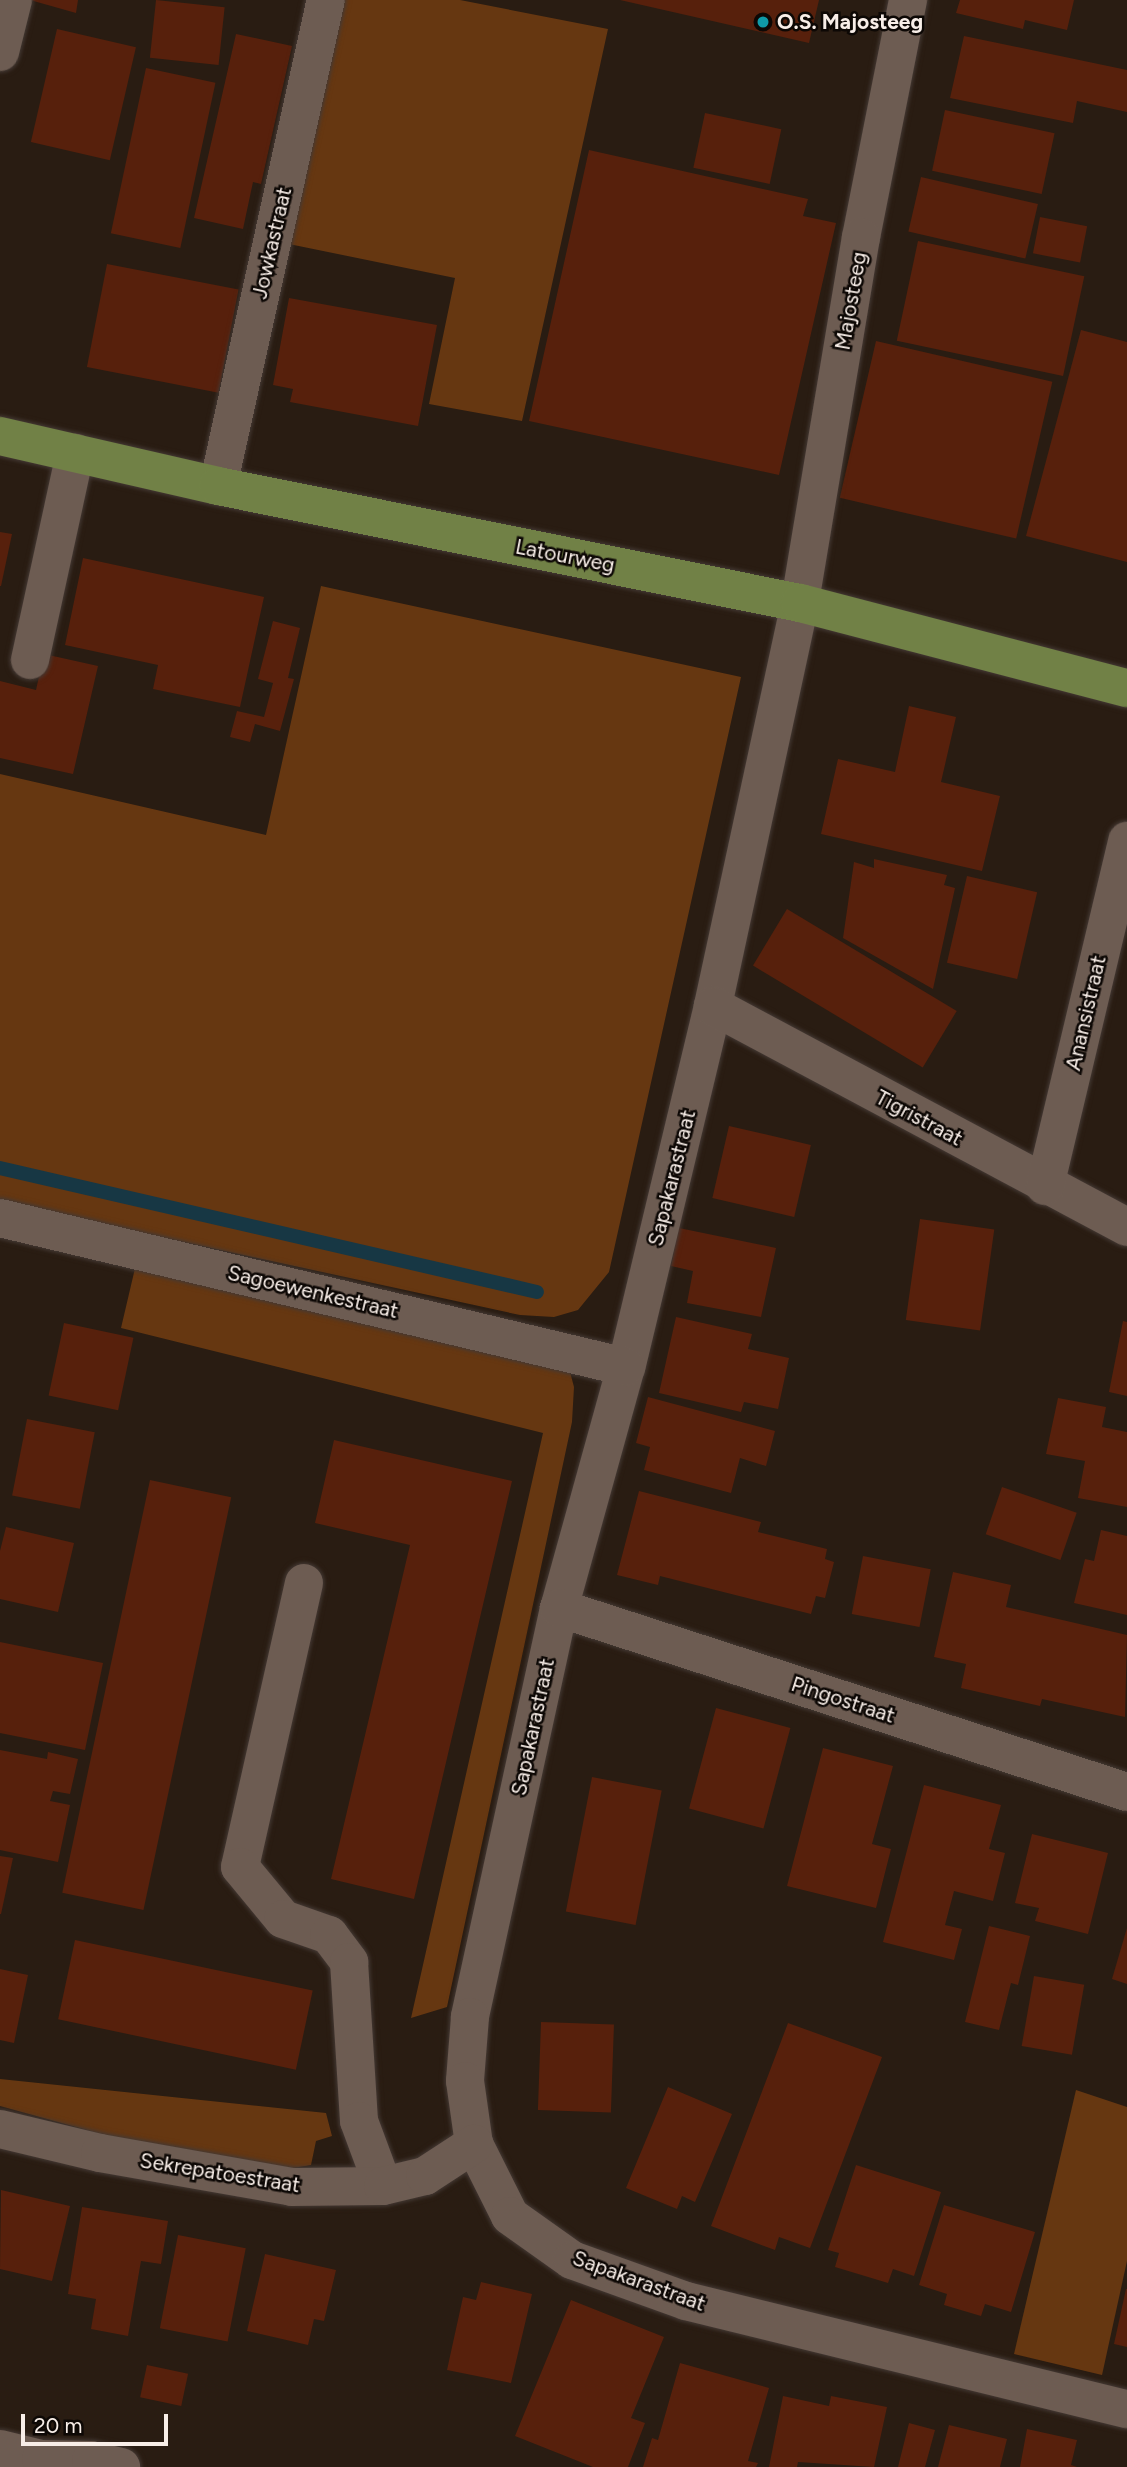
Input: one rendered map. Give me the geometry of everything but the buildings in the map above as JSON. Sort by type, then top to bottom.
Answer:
[{"type":"main road","name":"Latourweg","points":[[0,436],[218,486],[800,603],[1127,688]]},
{"type":"street","points":[[0,52],[13,0]]},
{"type":"street","name":"Jowkastraat","points":[[218,486],[326,0]]},
{"type":"street","name":"Majosteeg","points":[[800,603],[861,237],[908,0]]},
{"type":"street","points":[[30,660],[75,453]]},
{"type":"street","name":"Sapakarastraat","points":[[800,603],[713,1006],[626,1367],[559,1608],[470,2017],[465,2081],[474,2144],[510,2216],[572,2260],[686,2301],[1127,2409]]},
{"type":"street","name":"Anansistraat","points":[[1045,1186],[1127,841]]},
{"type":"street","name":"Tigristraat","points":[[713,1006],[1045,1186],[1127,1227]]},
{"type":"street","name":"Sagoewenkestraat","points":[[0,1218],[626,1367]]},
{"type":"street","points":[[304,1583],[240,1867],[283,1919],[329,1935],[349,1962],[359,2121],[383,2186]]},
{"type":"street","name":"Pingostraat","points":[[559,1608],[1127,1792]]},
{"type":"street","name":"Sekrepatoestraat","points":[[0,2129],[100,2153],[292,2187],[383,2186],[425,2176],[474,2144]]},
{"type":"street","points":[[0,2449],[41,2459],[91,2460],[121,2467]]},
{"type":"shaded area","points":[[341,0],[460,0],[608,29],[522,421],[429,404],[455,278],[284,243]]},
{"type":"shaded area","points":[[321,586],[741,677],[609,1272],[578,1310],[554,1317],[520,1315],[0,1202],[0,774],[266,835]]},
{"type":"shaded area","points":[[136,1264],[569,1368],[574,1387],[572,1422],[447,2007],[411,2018],[543,1433],[121,1328]]},
{"type":"shaded area","points":[[0,2079],[326,2113],[332,2136],[316,2141],[311,2165],[293,2168],[145,2146],[0,2106]]},
{"type":"shaded area","points":[[1076,2090],[1127,2107],[1127,2261],[1102,2375],[1014,2354]]},
{"type":"waterway","points":[[0,1168],[537,1292]]},
{"type":"place","name":"O.S. Majosteeg","points":[[763,22]]}]
